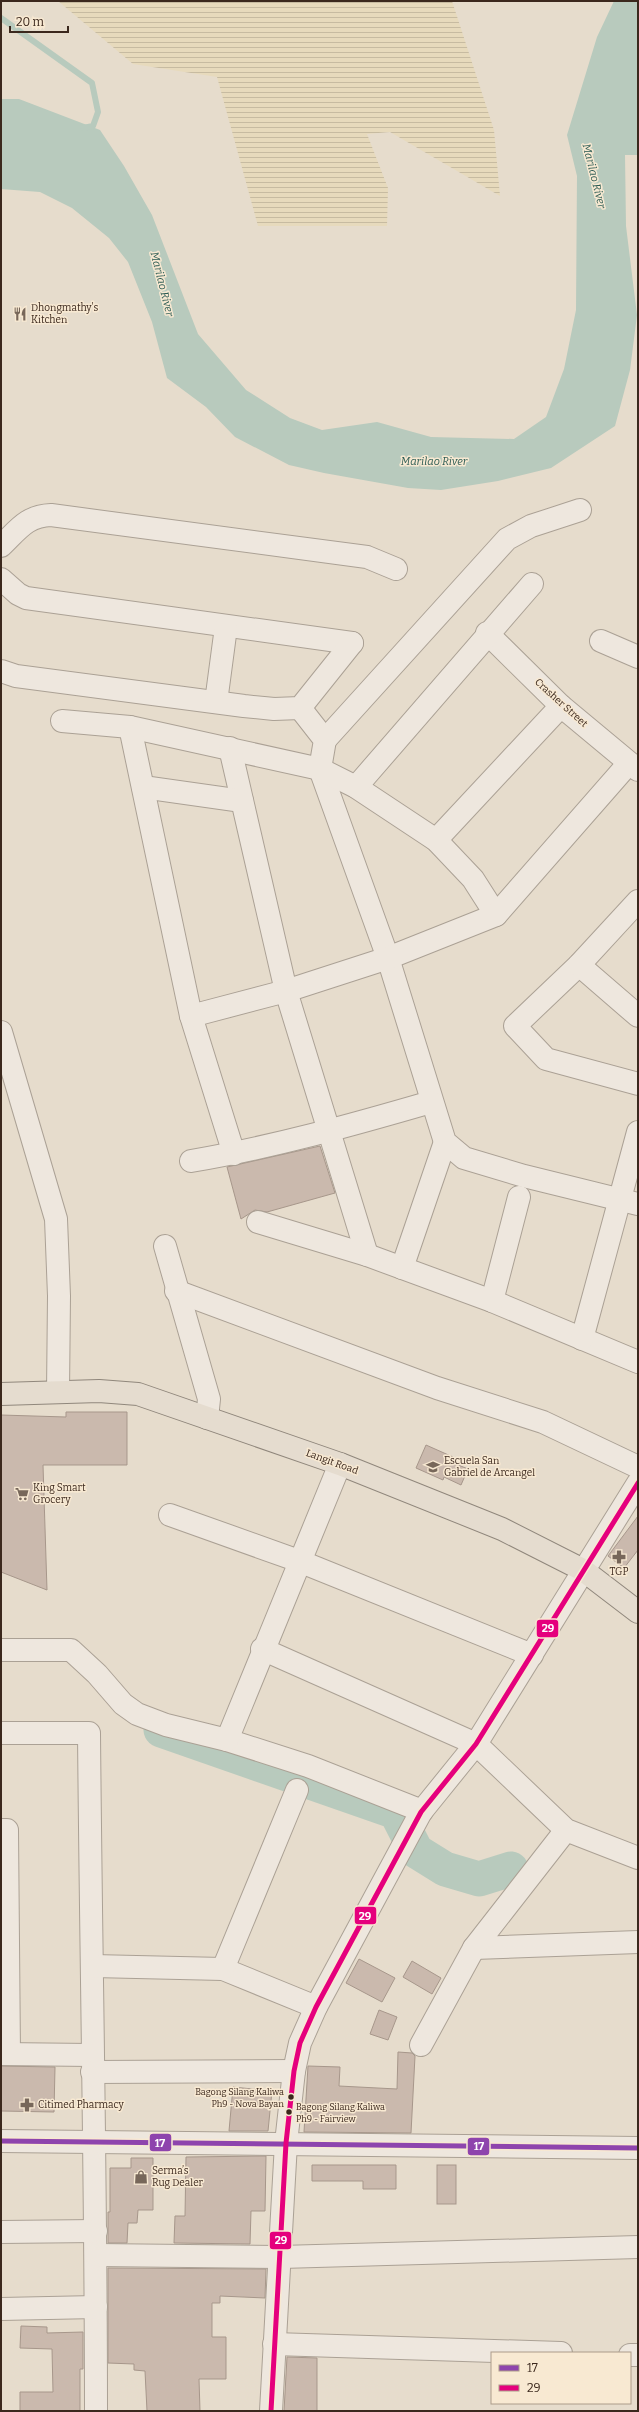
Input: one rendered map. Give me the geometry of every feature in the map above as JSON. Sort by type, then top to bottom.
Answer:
[{"type":"main road","name":"Langit Road","points":[[1,1394],[118,1391],[138,1394],[340,1464],[502,1529],[584,1570],[638,1612]]},
{"type":"street","points":[[580,510],[531,526],[507,539],[325,740],[320,769],[388,958],[431,1102],[445,1142],[464,1158],[524,1176],[628,1201]]},
{"type":"street","points":[[1,546],[28,520],[38,516],[51,515],[367,557],[396,569]]},
{"type":"street","points":[[1,579],[18,594],[26,598],[226,627],[352,643],[300,708],[274,709],[216,702],[16,676],[1,671]]},
{"type":"street","points":[[356,787],[487,633],[532,584]]},
{"type":"street","points":[[216,702],[226,627]]},
{"type":"street","name":"Crasher Street","points":[[487,633],[561,706],[634,766]]},
{"type":"street","points":[[601,641],[638,656]]},
{"type":"street","points":[[436,840],[561,706]]},
{"type":"street","points":[[300,708],[325,740]]},
{"type":"street","points":[[62,721],[130,727],[320,769],[356,787],[436,840],[473,879],[496,915]]},
{"type":"street","points":[[130,727],[191,1016],[234,1154]]},
{"type":"street","points":[[230,748],[286,991],[367,1255]]},
{"type":"street","points":[[191,1016],[286,991],[388,958],[496,915],[634,766]]},
{"type":"street","points":[[143,787],[242,801]]},
{"type":"street","points":[[638,901],[579,966],[515,1026],[546,1059],[638,1084]]},
{"type":"street","points":[[579,966],[638,1016]]},
{"type":"street","points":[[1,1032],[56,1219],[59,1296],[58,1392]]},
{"type":"street","points":[[191,1161],[234,1154],[329,1132],[431,1102]]},
{"type":"street","points":[[582,1339],[628,1201],[638,1132]]},
{"type":"street","points":[[402,1268],[445,1142]]},
{"type":"street","points":[[492,1301],[518,1197]]},
{"type":"street","points":[[258,1222],[367,1255],[492,1301],[638,1362]]},
{"type":"street","points":[[165,1246],[176,1291],[209,1399],[207,1418]]},
{"type":"street","points":[[176,1291],[437,1388],[543,1422],[638,1467]]},
{"type":"street","points":[[227,1740],[262,1649],[340,1464]]},
{"type":"street","points":[[271,2411],[274,2344],[281,2257],[286,2143],[294,2071],[300,2043],[316,2007],[421,1811],[476,1744],[638,1483]]},
{"type":"street","points":[[170,1515],[300,1561],[532,1655]]},
{"type":"street","points":[[262,1649],[476,1744],[566,1830],[638,1858]]},
{"type":"street","points":[[1,1650],[71,1650],[97,1674],[123,1704],[137,1714],[166,1725],[227,1740],[308,1766],[421,1811]]},
{"type":"street","points":[[1,1733],[89,1733],[93,1966],[92,2064],[96,2231],[96,2411]]},
{"type":"street","points":[[223,1969],[297,1790]]},
{"type":"street","points":[[1,1830],[7,1830],[4,1905],[5,2054],[92,2064],[294,2071]]},
{"type":"street","points":[[421,2045],[474,1948],[566,1830]]},
{"type":"street","points":[[474,1948],[638,1942]]},
{"type":"street","points":[[93,1966],[223,1969],[316,2007]]},
{"type":"street","points":[[1,2141],[638,2148]]},
{"type":"street","points":[[1,2232],[96,2231]]},
{"type":"street","points":[[96,2255],[281,2257],[638,2247]]},
{"type":"street","points":[[1,2309],[96,2307]]},
{"type":"street","points":[[274,2344],[529,2352]]},
{"type":"shaded area","points":[[58,1],[452,1],[494,130],[500,196],[390,132],[367,134],[388,188],[387,226],[258,226],[217,77],[133,64]]},
{"type":"water","name":"Marilao River","points":[[614,1],[638,1],[638,155],[625,155],[626,226],[637,315],[630,370],[615,426],[551,468],[498,481],[441,490],[408,488],[324,473],[289,465],[235,437],[206,407],[167,378],[152,322],[128,262],[109,238],[72,208],[40,192],[1,189],[1,99],[19,99],[100,130],[124,166],[152,215],[198,334],[246,390],[290,418],[322,430],[377,422],[431,437],[514,439],[546,417],[564,369],[576,310],[577,176],[567,135],[597,37]]},
{"type":"building","points":[[320,1146],[335,1193],[267,1212],[255,1210],[241,1219],[227,1167]]},
{"type":"building","name":"King Smart Grocery","points":[[66,1412],[127,1412],[127,1465],[43,1465],[47,1590],[1,1572],[1,1415],[66,1417]]},
{"type":"building","points":[[426,1445],[453,1457],[451,1462],[468,1469],[461,1485],[444,1477],[443,1480],[416,1468]]},
{"type":"building","points":[[638,1516],[638,1550],[624,1568],[608,1556]]},
{"type":"building","points":[[359,1959],[395,1978],[382,2002],[346,1983]]},
{"type":"building","points":[[412,1961],[441,1978],[432,1994],[403,1977]]},
{"type":"building","points":[[379,2010],[397,2017],[388,2040],[370,2034]]},
{"type":"building","points":[[398,2052],[412,2053],[415,2056],[411,2133],[304,2132],[308,2066],[340,2067],[339,2086],[397,2089]]},
{"type":"building","points":[[1,2066],[55,2067],[54,2112],[1,2111]]},
{"type":"building","points":[[233,2087],[272,2091],[268,2131],[229,2131]]},
{"type":"building","points":[[266,2156],[265,2211],[251,2211],[250,2244],[174,2243],[175,2216],[185,2216],[186,2157]]},
{"type":"building","points":[[131,2158],[153,2158],[153,2210],[138,2210],[137,2223],[128,2223],[127,2243],[108,2243],[110,2168],[131,2168]]},
{"type":"building","points":[[312,2165],[396,2165],[396,2189],[363,2189],[363,2181],[312,2181]]},
{"type":"building","points":[[437,2165],[456,2165],[456,2204],[437,2204]]},
{"type":"building","points":[[108,2268],[266,2269],[265,2298],[220,2296],[220,2303],[212,2303],[212,2337],[226,2337],[226,2379],[199,2379],[200,2411],[147,2411],[145,2371],[134,2370],[134,2364],[108,2363]]},
{"type":"building","points":[[21,2326],[47,2327],[47,2333],[83,2332],[83,2369],[80,2369],[80,2411],[20,2411],[20,2392],[53,2392],[52,2349],[20,2348]]},
{"type":"building","points":[[287,2357],[317,2358],[317,2411],[284,2411]]},
{"type":"waterway","points":[[1,18],[92,83],[98,112],[93,126],[83,128]]},
{"type":"waterway","points":[[161,1730],[396,1812],[416,1851],[445,1869],[479,1879],[511,1869]]},
{"type":"transit line","name":"29","points":[[271,2411],[286,2143],[294,2071],[300,2043],[316,2007],[421,1812],[476,1744],[638,1483]]},
{"type":"transit line","name":"17","points":[[1,2141],[638,2148]]},
{"type":"place","name":"Dhongmathy's Kitchen","points":[[20,314]]},
{"type":"place","name":"Escuela San Gabriel de Arcangel","points":[[433,1467]]},
{"type":"place","name":"King Smart Grocery","points":[[22,1494]]},
{"type":"place","name":"TGP","points":[[619,1557]]},
{"type":"place","name":"Bagong Silang Kaliwa Ph9 - Nova Bayan","points":[[291,2097]]},
{"type":"place","name":"Citimed Pharmacy","points":[[27,2105]]},
{"type":"place","name":"Bagong Silang Kaliwa Ph9 - Fairview","points":[[289,2112]]},
{"type":"place","name":"Serma’s Rug Dealer","points":[[141,2177]]}]
